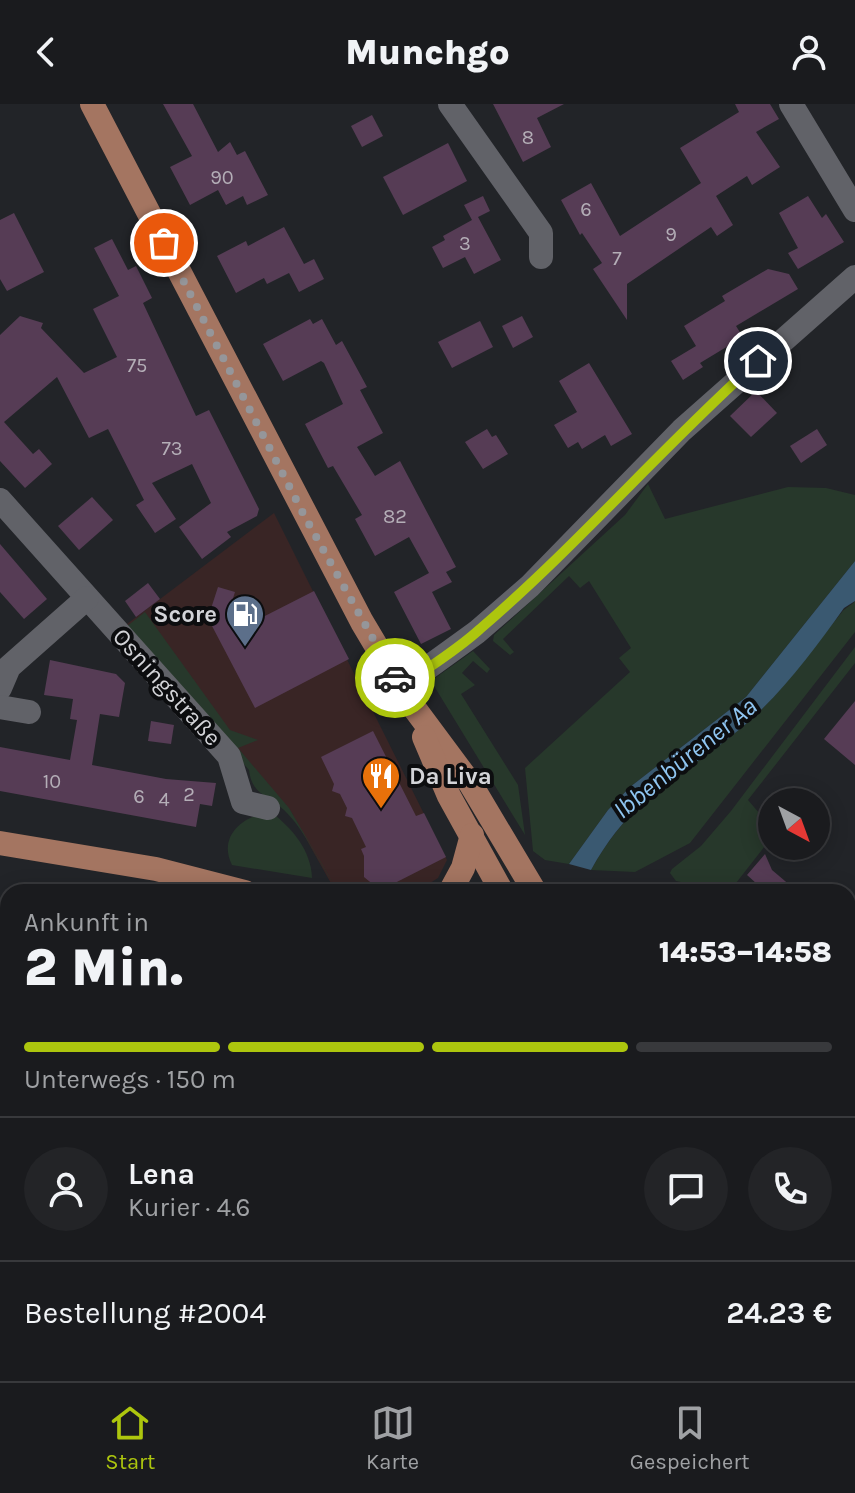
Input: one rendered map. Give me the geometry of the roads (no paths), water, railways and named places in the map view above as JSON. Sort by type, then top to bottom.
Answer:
[{"type":"main road","points":[[92,104],[305,517],[405,694],[449,796],[498,884]]},
{"type":"main road","points":[[405,694],[470,783],[530,884]]},
{"type":"main road","points":[[454,884],[463,868],[472,835]]},
{"type":"main road","points":[[0,843],[156,869],[214,884]]},
{"type":"street","points":[[450,104],[541,233],[541,257]]},
{"type":"street","points":[[791,104],[855,210]]},
{"type":"street","points":[[405,694],[519,595],[682,430],[855,277]]},
{"type":"street","name":"Osningstraße","points":[[0,500],[229,756],[243,802],[268,808]]},
{"type":"street","points":[[0,688],[9,667],[87,598]]},
{"type":"street","points":[[0,707],[29,712]]},
{"type":"water","name":"Ibbenbürener Aa","points":[[855,561],[855,601],[844,608],[769,702],[718,747],[641,805],[607,844],[591,870],[569,864],[608,810],[630,787],[746,697]]},
{"type":"place","name":"Score","points":[[245,648]]},
{"type":"place","name":"Da Liva","points":[[381,810]]}]
